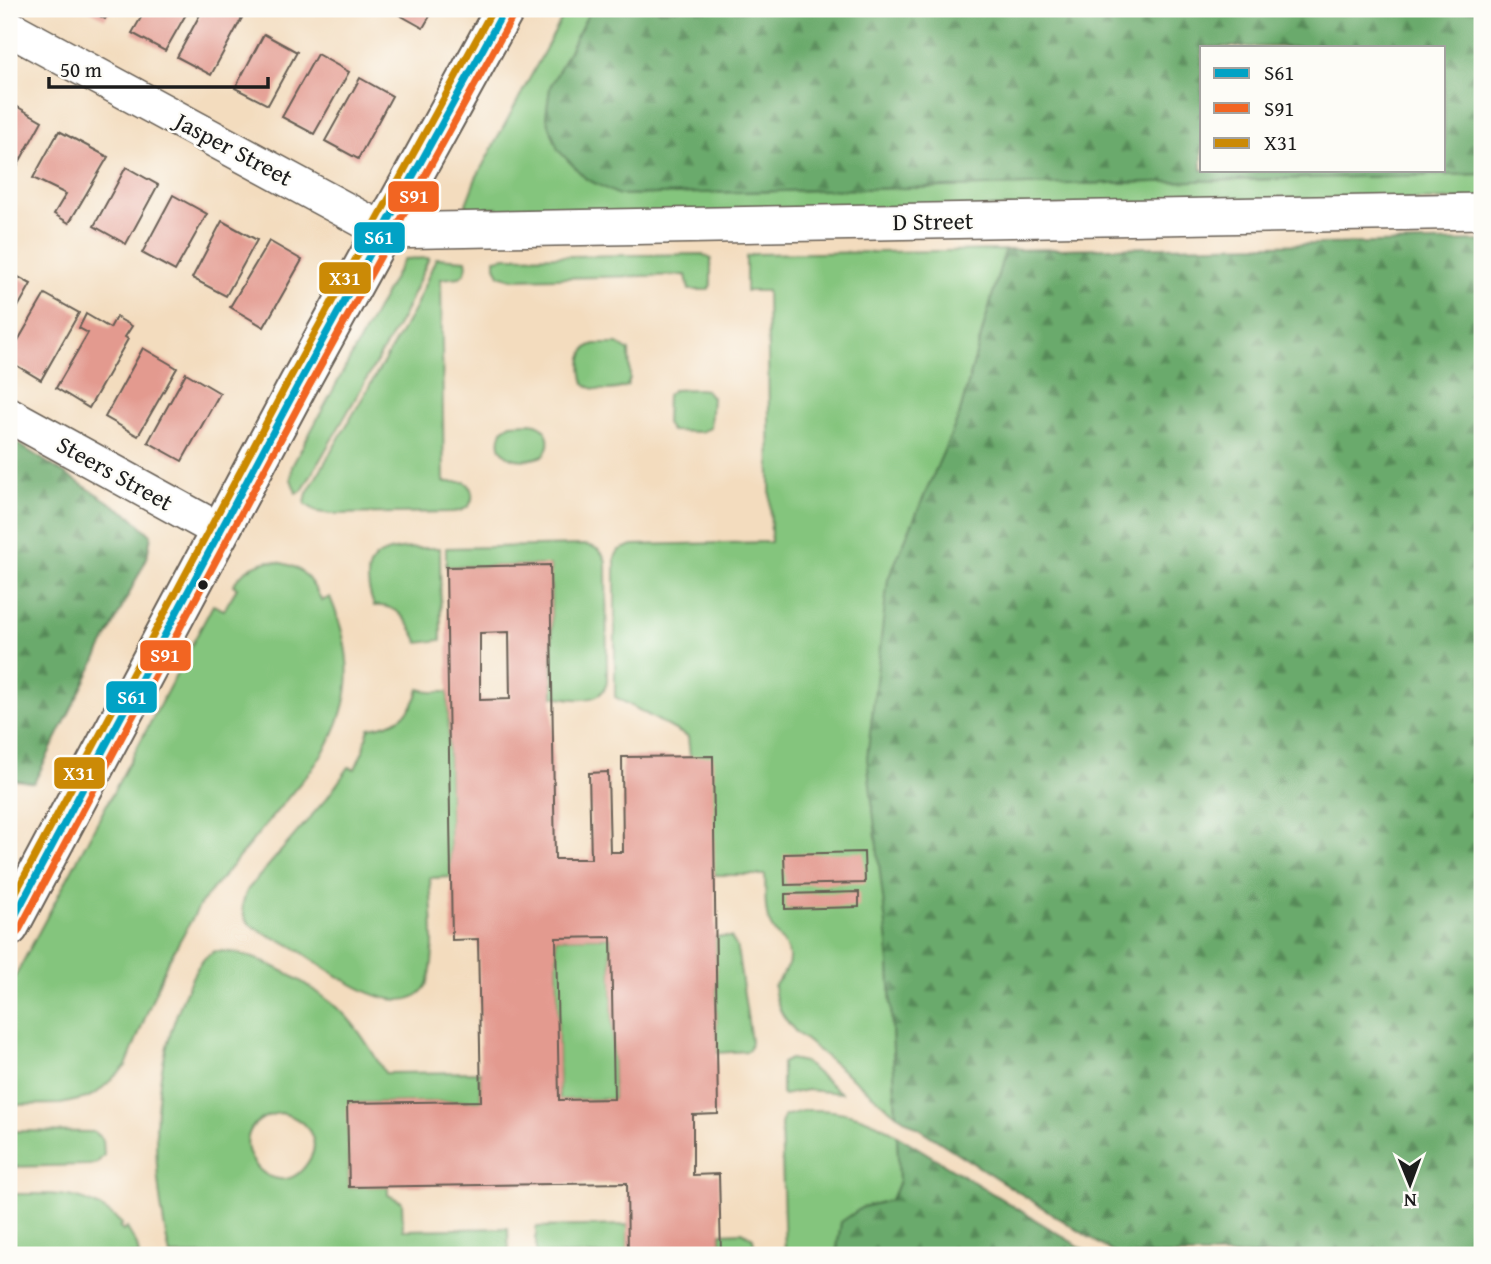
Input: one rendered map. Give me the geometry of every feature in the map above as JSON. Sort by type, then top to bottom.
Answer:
[{"type":"street","points":[[9,927],[220,531],[505,9]]},
{"type":"street","name":"Jasper Street","points":[[9,28],[384,231]]},
{"type":"street","name":"D Street","points":[[384,231],[1482,211]]},
{"type":"street","name":"Steers Street","points":[[9,415],[220,531]]},
{"type":"green space","points":[[567,9],[591,9],[550,87],[619,195],[1482,174],[1482,199],[497,216],[497,207],[487,208],[483,215],[473,212],[466,204],[476,178]]},
{"type":"green space","points":[[591,9],[1482,9],[1482,174],[619,195],[586,179],[558,150],[546,116],[550,87]]},
{"type":"green space","points":[[1482,241],[1482,1255],[1117,1255],[896,1114],[888,943],[867,758],[888,579],[959,416],[1005,250]]},
{"type":"green space","points":[[1005,250],[959,416],[888,943],[896,1114],[797,1033],[784,1017],[776,1000],[774,986],[787,968],[789,954],[768,919],[765,875],[715,875],[688,737],[615,697],[615,557],[619,550],[633,545],[771,542],[767,291],[746,291],[746,257],[755,254]]},
{"type":"green space","points":[[702,254],[711,259],[711,285],[708,290],[689,290],[686,275],[512,279],[499,275],[495,266],[495,259],[506,257]]},
{"type":"green space","points":[[429,258],[403,316],[302,491],[296,493],[291,479],[292,466],[404,259]]},
{"type":"green space","points":[[436,258],[466,260],[467,263],[466,271],[460,277],[441,279],[444,482],[465,482],[469,485],[471,503],[468,507],[454,512],[318,512],[305,504],[307,493],[414,310]]},
{"type":"green space","points":[[618,344],[629,351],[630,378],[627,386],[605,390],[584,384],[581,366],[583,354],[589,346]]},
{"type":"green space","points":[[673,390],[706,390],[712,397],[710,428],[701,432],[671,431],[666,424],[667,395]]},
{"type":"green space","points":[[511,424],[537,424],[547,434],[548,444],[544,455],[527,460],[505,454],[500,440],[502,430]]},
{"type":"green space","points":[[9,438],[131,516],[151,535],[147,558],[34,783],[9,779]]},
{"type":"green space","points":[[584,545],[598,549],[606,562],[607,681],[600,694],[593,698],[577,699],[553,696],[550,565],[446,567],[446,548]]},
{"type":"green space","points":[[440,548],[441,640],[419,643],[407,622],[396,611],[374,606],[368,586],[368,571],[373,560],[394,550]]},
{"type":"green space","points":[[269,561],[296,568],[307,577],[322,601],[330,597],[345,642],[347,663],[347,684],[338,724],[315,765],[201,903],[166,965],[126,1066],[98,1092],[87,1098],[61,1104],[9,1105],[9,988],[213,605],[224,610],[237,588],[233,585],[240,576]]},
{"type":"green space","points":[[419,689],[448,692],[451,877],[430,878],[433,952],[429,980],[424,989],[411,998],[395,1000],[377,996],[338,977],[292,946],[255,928],[246,919],[243,904],[248,889],[327,798],[349,767],[355,769],[369,728],[401,717],[412,706]]},
{"type":"green space","points":[[611,937],[614,1099],[559,1100],[556,938]]},
{"type":"green space","points":[[715,937],[731,937],[737,948],[751,1041],[747,1051],[717,1053]]},
{"type":"green space","points":[[215,951],[249,957],[267,963],[302,982],[345,1015],[385,1073],[480,1072],[481,1101],[348,1103],[349,1187],[388,1186],[388,1195],[402,1202],[403,1230],[508,1228],[509,1255],[170,1255],[159,1190],[156,1125],[158,1093],[172,1029],[183,998],[195,971]],"holes":[[[279,1113],[303,1124],[314,1145],[308,1162],[294,1176],[279,1179],[265,1174],[254,1163],[248,1149],[249,1134],[258,1121]]]},
{"type":"green space","points":[[790,1059],[804,1062],[841,1093],[807,1090],[784,1095],[782,1063]]},
{"type":"green space","points":[[806,1110],[854,1115],[897,1135],[899,1181],[891,1200],[863,1207],[842,1222],[836,1255],[785,1255],[781,1124],[784,1116]]},
{"type":"green space","points":[[9,1131],[94,1132],[103,1140],[104,1155],[97,1163],[89,1165],[9,1167]]},
{"type":"green space","points":[[897,1135],[1093,1255],[836,1255],[841,1222],[863,1207],[891,1200],[899,1181]]},
{"type":"green space","points":[[9,1194],[69,1196],[96,1205],[122,1224],[119,1227],[123,1231],[127,1228],[137,1245],[139,1255],[9,1255]]},
{"type":"green space","points":[[628,1225],[628,1255],[536,1255],[536,1227]]},
{"type":"green space","points":[[742,1232],[753,1238],[755,1255],[721,1255],[721,1233]]},
{"type":"building","points":[[87,9],[111,9],[105,19]]},
{"type":"building","points":[[146,9],[189,9],[165,51],[132,33]]},
{"type":"building","points":[[203,9],[224,9],[242,18],[211,75],[177,57]]},
{"type":"building","points":[[389,9],[434,9],[423,28]]},
{"type":"building","points":[[264,34],[297,52],[268,105],[235,88]]},
{"type":"building","points":[[317,54],[349,72],[314,134],[282,117]]},
{"type":"building","points":[[360,78],[392,96],[358,159],[325,141]]},
{"type":"building","points":[[9,102],[42,121],[11,177],[9,175]]},
{"type":"building","points":[[59,131],[108,157],[69,223],[54,214],[66,194],[33,178]]},
{"type":"building","points":[[126,167],[158,185],[126,244],[94,226]]},
{"type":"building","points":[[173,195],[207,214],[175,271],[142,253]]},
{"type":"building","points":[[222,221],[257,240],[226,296],[192,278]]},
{"type":"building","points":[[269,241],[302,260],[264,327],[230,307]]},
{"type":"building","points":[[9,272],[31,284],[9,323]]},
{"type":"building","points":[[45,294],[79,313],[41,380],[9,361],[9,356]]},
{"type":"building","points":[[86,314],[110,328],[116,317],[132,326],[125,337],[128,339],[89,408],[56,388],[88,333],[79,328]]},
{"type":"building","points":[[143,348],[177,368],[138,436],[105,417]]},
{"type":"building","points":[[186,373],[220,393],[182,461],[148,442]]},
{"type":"building","points":[[550,565],[555,859],[591,859],[589,773],[608,772],[610,852],[623,852],[622,757],[713,756],[718,1114],[693,1115],[693,1175],[719,1174],[721,1255],[628,1255],[627,1183],[349,1187],[347,1103],[481,1101],[478,939],[452,940],[446,567]],"holes":[[[509,632],[510,699],[480,700],[480,633]],[[611,937],[614,1099],[559,1100],[556,938]]]},
{"type":"building","points":[[864,852],[865,883],[785,885],[784,854]]},
{"type":"building","points":[[859,892],[859,907],[785,909],[785,894]]},
{"type":"transit line","name":"X31","points":[[9,905],[289,380],[493,9]]},
{"type":"transit line","name":"S61","points":[[9,927],[298,385],[505,9]]},
{"type":"transit line","name":"S91","points":[[18,932],[307,390],[514,14]]}]
